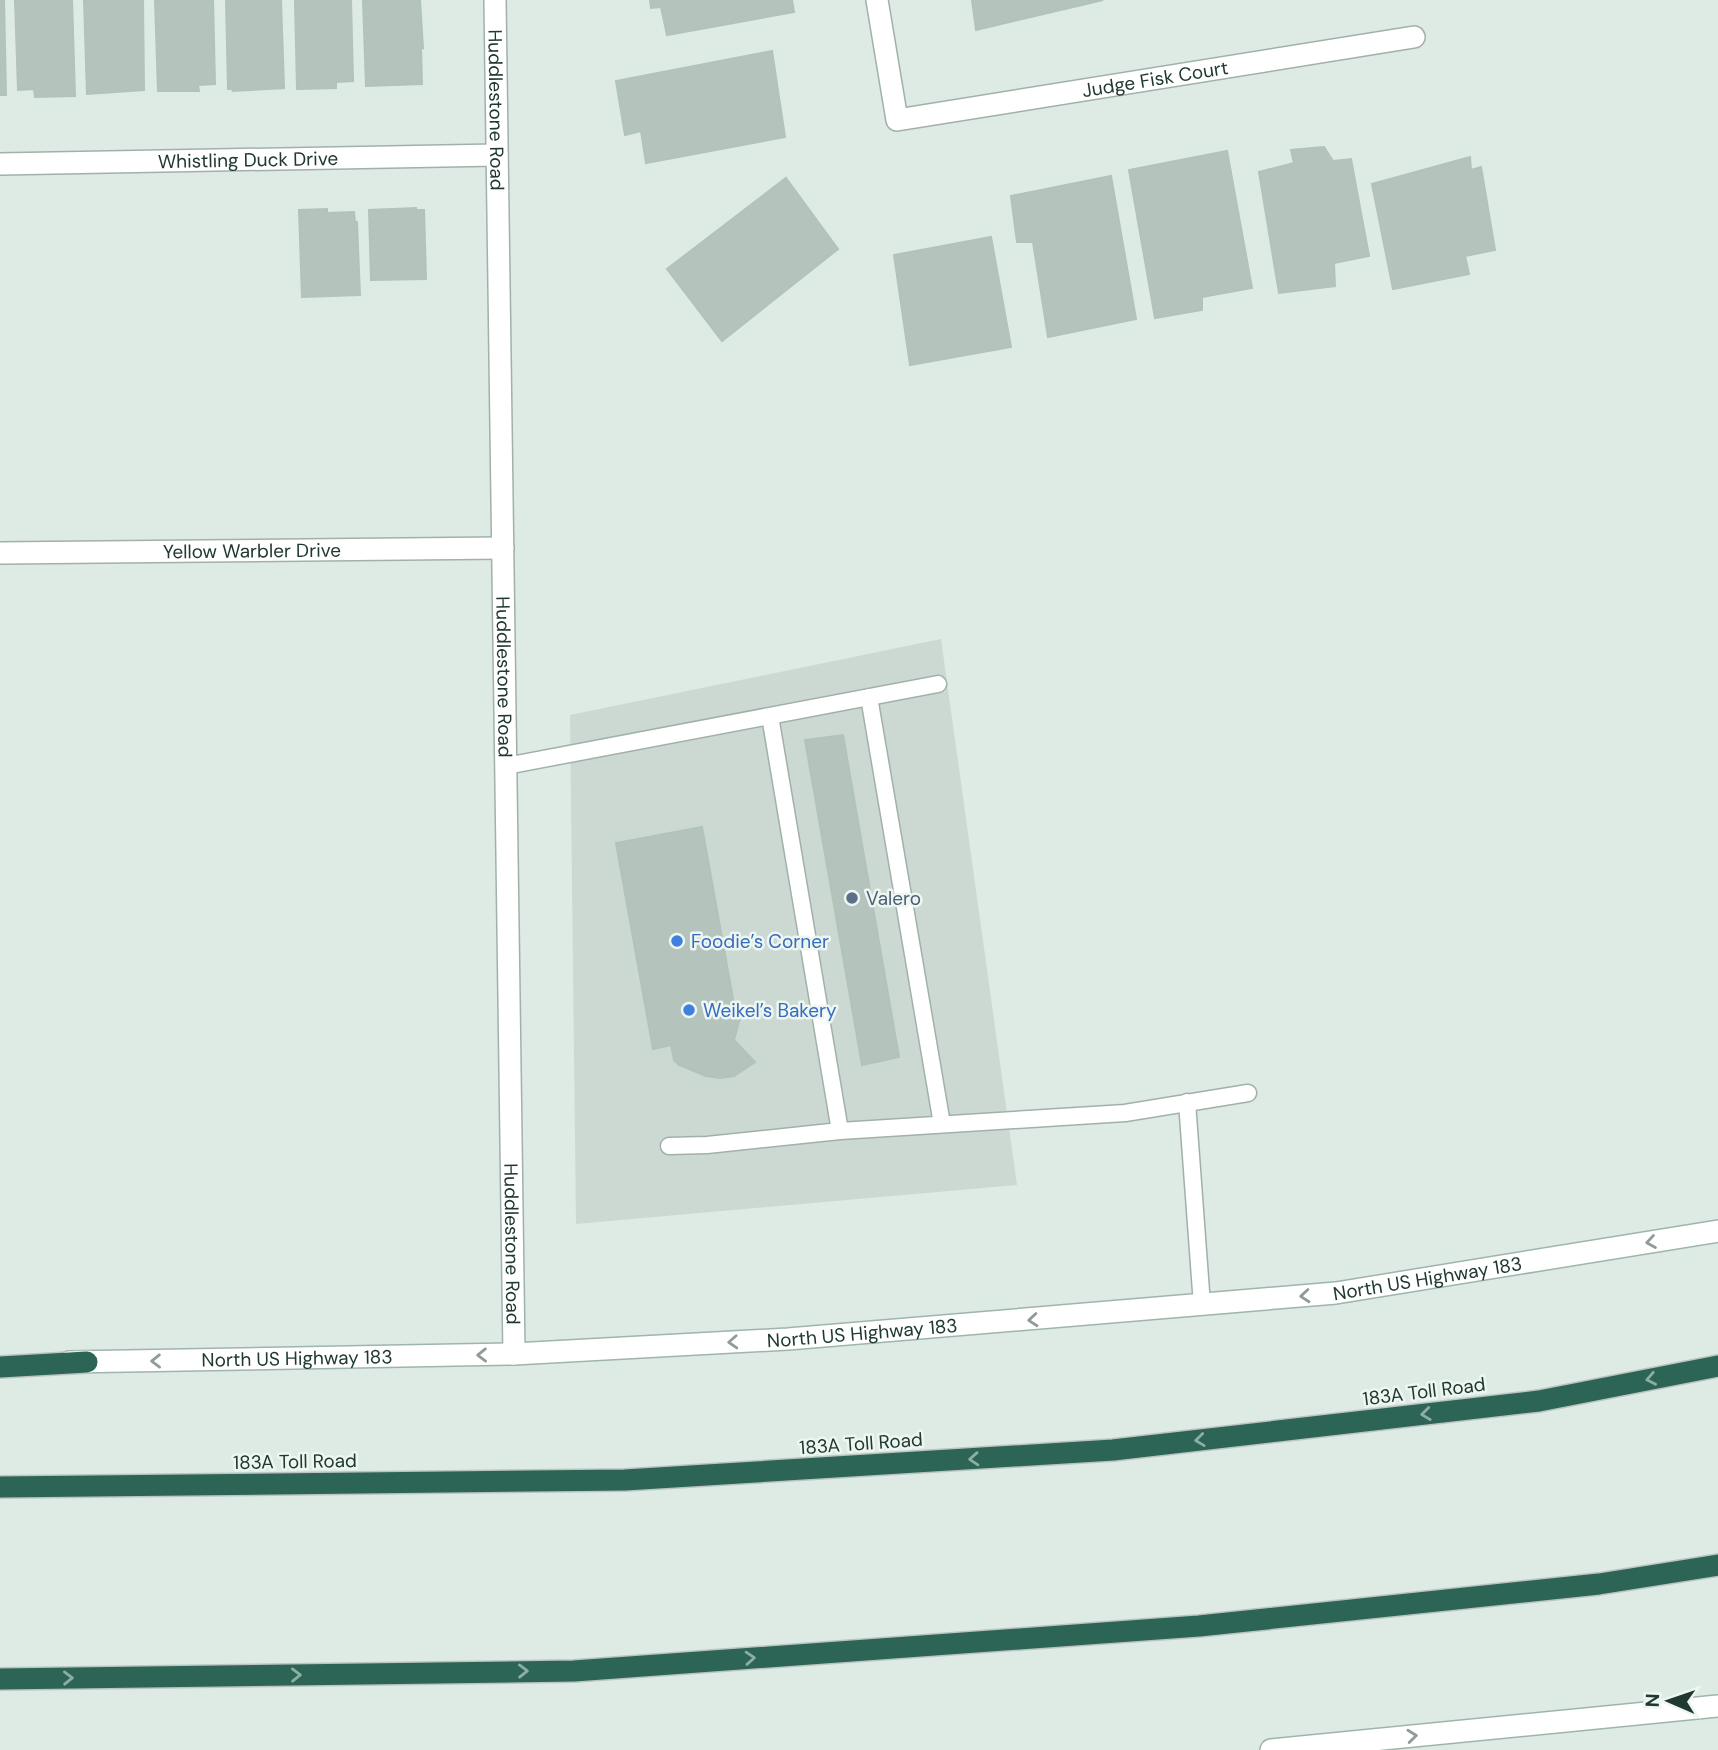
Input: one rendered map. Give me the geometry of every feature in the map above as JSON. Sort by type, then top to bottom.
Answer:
[{"type":"highway","points":[[0,1367],[87,1362]]},
{"type":"highway","name":"183A Toll Road","points":[[0,1488],[625,1480],[1113,1450],[1539,1401],[1718,1366]]},
{"type":"highway","points":[[0,1679],[587,1670],[1199,1626],[1599,1584],[1718,1565]]},
{"type":"street","name":"Huddlestone Road","points":[[495,0],[514,1354]]},
{"type":"street","name":"Judge Fisk Court","points":[[877,0],[897,120],[1414,37]]},
{"type":"street","name":"Whistling Duck Drive","points":[[0,164],[497,155]]},
{"type":"street","name":"Yellow Warbler Drive","points":[[0,553],[503,548]]},
{"type":"street","name":"North US Highway 183","points":[[0,1360],[87,1362],[514,1354],[788,1339],[1336,1293],[1718,1231]]},
{"type":"street","points":[[1271,1750],[1718,1706]]},
{"type":"lane","points":[[506,765],[938,684]]},
{"type":"lane","points":[[869,697],[942,1124]]},
{"type":"lane","points":[[770,716],[840,1131]]},
{"type":"lane","points":[[669,1146],[840,1131],[1125,1113],[1248,1093]]},
{"type":"lane","points":[[1187,1102],[1202,1305]]},
{"type":"shaded area","points":[[941,639],[1017,1185],[576,1224],[570,715]]},
{"type":"building","points":[[0,0],[4,0],[6,95],[0,95]]},
{"type":"building","points":[[15,0],[72,0],[75,96],[35,97],[34,89],[18,90]]},
{"type":"building","points":[[84,0],[143,0],[144,90],[87,94]]},
{"type":"building","points":[[155,0],[213,0],[215,84],[198,85],[199,91],[158,91]]},
{"type":"building","points":[[226,0],[281,0],[284,88],[228,89]]},
{"type":"building","points":[[295,0],[351,0],[353,81],[336,82],[336,88],[297,89]]},
{"type":"building","points":[[363,0],[420,0],[422,84],[366,86]]},
{"type":"building","points":[[650,0],[792,0],[794,12],[667,35],[661,7],[651,8]]},
{"type":"building","points":[[972,0],[1103,0],[976,30]]},
{"type":"building","points":[[772,51],[785,137],[646,163],[641,131],[625,135],[616,81]]},
{"type":"building","points":[[1324,147],[1333,161],[1351,159],[1369,256],[1334,263],[1335,286],[1279,293],[1259,172],[1294,163],[1291,150]]},
{"type":"building","points":[[1227,151],[1252,288],[1202,297],[1202,310],[1155,318],[1129,170]]},
{"type":"building","points":[[1470,157],[1471,170],[1481,167],[1495,250],[1465,256],[1469,274],[1393,289],[1372,184]]},
{"type":"building","points":[[1111,176],[1136,319],[1048,337],[1033,242],[1017,242],[1011,196]]},
{"type":"building","points":[[786,178],[838,249],[722,341],[667,269]]},
{"type":"building","points":[[327,209],[327,213],[354,212],[357,222],[360,295],[302,297],[299,210]]},
{"type":"building","points":[[369,210],[424,210],[426,279],[371,280]]},
{"type":"building","points":[[991,237],[1011,347],[910,365],[894,255]]},
{"type":"building","name":"Valero","points":[[843,735],[899,1057],[862,1065],[805,740]]},
{"type":"building","points":[[702,827],[735,1010],[739,1009],[740,1018],[734,1040],[755,1062],[734,1076],[720,1078],[706,1076],[679,1065],[674,1060],[671,1045],[653,1049],[616,843]]},
{"type":"place","name":"Valero","points":[[852,898]]},
{"type":"place","name":"Foodie’s Corner","points":[[677,941]]},
{"type":"place","name":"Weikel’s Bakery","points":[[689,1010]]}]
